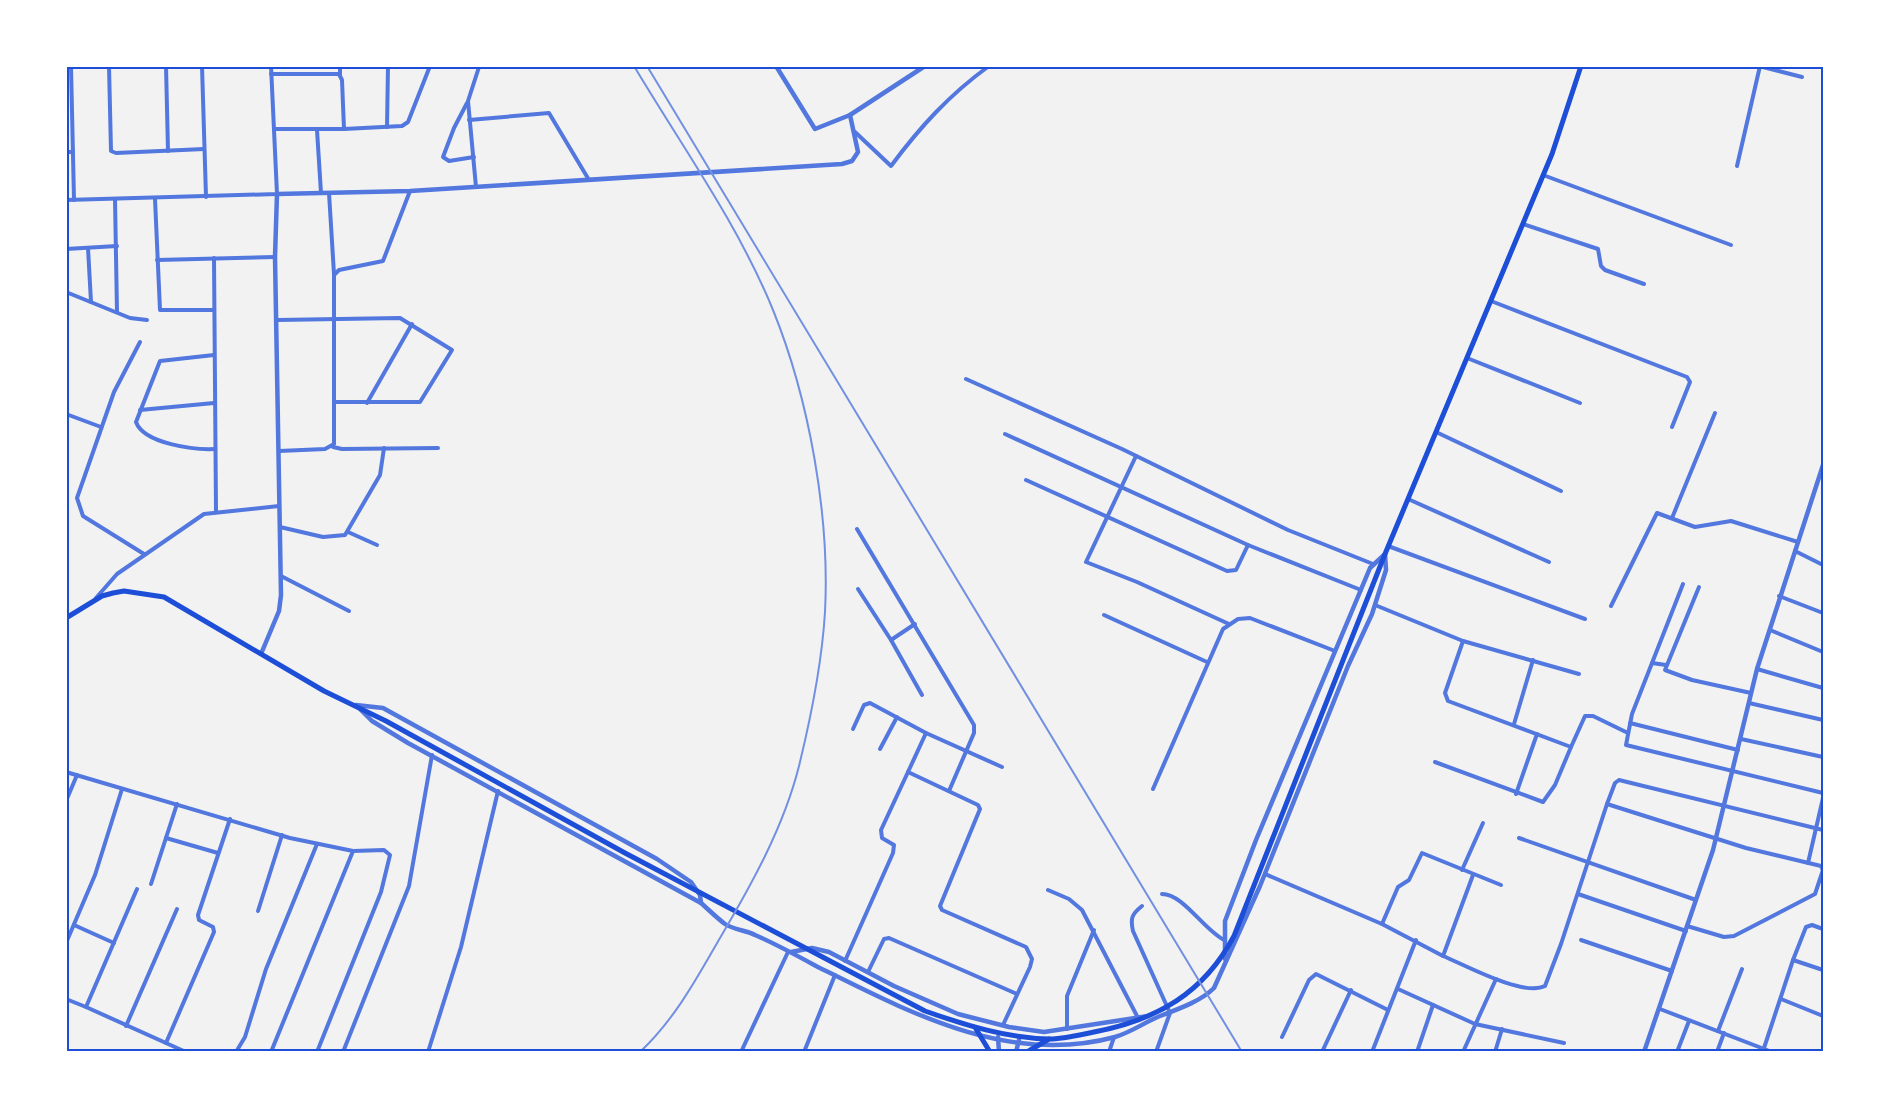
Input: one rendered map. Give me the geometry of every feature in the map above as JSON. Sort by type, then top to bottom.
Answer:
[{"type":"main road","points":[[66,618],[102,596],[124,591],[164,597],[315,686],[356,705],[625,853],[925,1011],[976,1029],[1049,1039],[1134,1023],[1171,1005],[1207,977],[1221,961],[1239,925],[1388,546],[1543,175],[1581,66]]},
{"type":"main road","points":[[976,1029],[990,1052]]},
{"type":"main road","points":[[1027,1052],[1049,1039]]},
{"type":"street","points":[[71,66],[74,200]]},
{"type":"street","points":[[109,66],[111,150],[204,149]]},
{"type":"street","points":[[166,66],[168,151]]},
{"type":"street","points":[[202,66],[206,197]]},
{"type":"street","points":[[261,654],[279,611],[281,576],[275,257],[277,194],[271,66]]},
{"type":"street","points":[[340,66],[344,129]]},
{"type":"street","points":[[387,127],[388,66]]},
{"type":"street","points":[[275,129],[317,130],[402,126],[408,122],[430,66]]},
{"type":"street","points":[[777,66],[815,129],[850,115],[925,66]]},
{"type":"street","points":[[855,132],[891,166],[929,117],[955,92],[989,66]]},
{"type":"street","points":[[1737,166],[1759,66],[1802,77]]},
{"type":"street","points":[[474,157],[449,161],[443,157],[468,101],[479,67]]},
{"type":"street","points":[[271,74],[340,75]]},
{"type":"street","points":[[468,101],[476,187]]},
{"type":"street","points":[[469,120],[549,113],[589,180]]},
{"type":"street","points":[[66,200],[329,194],[843,164],[852,161],[858,152],[850,115]]},
{"type":"street","points":[[317,130],[321,193]]},
{"type":"street","points":[[66,152],[73,152]]},
{"type":"street","points":[[1543,175],[1731,245]]},
{"type":"street","points":[[334,275],[339,270],[383,261],[410,190]]},
{"type":"street","points":[[329,194],[334,275],[336,402],[333,447]]},
{"type":"street","points":[[116,199],[117,312]]},
{"type":"street","points":[[155,199],[160,310],[167,312],[213,310]]},
{"type":"street","points":[[1523,224],[1598,249],[1601,266],[1605,270],[1644,284]]},
{"type":"street","points":[[66,249],[117,246]]},
{"type":"street","points":[[88,248],[91,302]]},
{"type":"street","points":[[157,260],[275,257]]},
{"type":"street","points":[[214,258],[216,511]]},
{"type":"street","points":[[66,292],[117,312],[147,320]]},
{"type":"street","points":[[1491,301],[1687,377],[1689,382],[1672,427]]},
{"type":"street","points":[[277,320],[388,317],[412,324],[452,350],[420,402],[336,402]]},
{"type":"street","points":[[367,402],[412,324]]},
{"type":"street","points":[[140,342],[122,374],[76,498],[79,511],[88,520],[144,554]]},
{"type":"street","points":[[214,356],[160,361],[136,422],[142,431],[179,447],[215,449]]},
{"type":"street","points":[[1467,358],[1580,403]]},
{"type":"street","points":[[966,379],[1136,456],[1288,530],[1373,564]]},
{"type":"street","points":[[140,410],[214,403]]},
{"type":"street","points":[[1672,518],[1715,413]]},
{"type":"street","points":[[66,414],[101,427]]},
{"type":"street","points":[[1436,432],[1562,491]]},
{"type":"street","points":[[1005,434],[1248,545],[1361,590]]},
{"type":"street","points":[[279,451],[325,450],[333,447],[438,448]]},
{"type":"street","points":[[280,527],[329,537],[341,536],[348,532],[380,475],[384,448]]},
{"type":"street","points":[[1136,456],[1086,559],[1089,565],[1137,582],[1229,624]]},
{"type":"street","points":[[1644,1052],[1715,838],[1757,669],[1823,465]]},
{"type":"street","points":[[1026,480],[1227,571],[1236,570],[1248,545]]},
{"type":"street","points":[[1408,499],[1549,562]]},
{"type":"street","points":[[94,602],[106,584],[193,520],[216,511],[279,506]]},
{"type":"street","points":[[1611,606],[1654,515],[1657,513],[1704,527],[1731,521],[1798,542]]},
{"type":"street","points":[[857,529],[974,725],[974,733],[949,791]]},
{"type":"street","points":[[348,532],[377,546]]},
{"type":"street","points":[[1388,546],[1585,619]]},
{"type":"street","points":[[1795,551],[1823,565]]},
{"type":"street","points":[[356,705],[372,722],[701,903],[727,926],[753,934],[945,1026],[1019,1042],[1074,1044],[1114,1037],[1140,1028],[1160,1016],[1209,994],[1206,995],[1221,974],[1225,958],[1225,921],[1252,850],[1361,590],[1373,564],[1385,554]]},
{"type":"street","points":[[1225,958],[1237,940],[1375,605],[1386,570],[1385,554]]},
{"type":"street","points":[[281,576],[349,611]]},
{"type":"street","points":[[1683,584],[1630,723],[1627,745],[1823,795],[1808,863]]},
{"type":"street","points":[[1699,587],[1666,665],[1666,670],[1692,680],[1751,693]]},
{"type":"street","points":[[858,589],[891,640],[922,695]]},
{"type":"street","points":[[1779,596],[1823,613]]},
{"type":"street","points":[[1375,605],[1463,641],[1579,674]]},
{"type":"street","points":[[1104,615],[1207,662]]},
{"type":"street","points":[[1153,789],[1207,662],[1223,629],[1229,624],[1244,617],[1250,618],[1335,651]]},
{"type":"street","points":[[891,640],[915,624]]},
{"type":"street","points":[[1769,630],[1823,652]]},
{"type":"street","points":[[1463,641],[1446,698],[1448,701],[1571,747]]},
{"type":"street","points":[[1514,724],[1533,660]]},
{"type":"street","points":[[1652,663],[1666,665]]},
{"type":"street","points":[[1757,669],[1823,688]]},
{"type":"street","points":[[853,729],[867,703],[926,734],[1002,768]]},
{"type":"street","points":[[1749,703],[1823,720]]},
{"type":"street","points":[[356,705],[383,708],[624,840],[691,882],[700,895],[701,903]]},
{"type":"street","points":[[1435,762],[1538,802],[1548,799],[1585,716],[1593,716],[1628,733]]},
{"type":"street","points":[[880,749],[897,717]]},
{"type":"street","points":[[1630,723],[1738,750]]},
{"type":"street","points":[[845,961],[893,853],[894,845],[882,838],[881,830],[926,734]]},
{"type":"street","points":[[1516,794],[1537,734]]},
{"type":"street","points":[[1741,739],[1823,757]]},
{"type":"street","points":[[343,1052],[409,886],[432,756]]},
{"type":"street","points":[[66,772],[316,844],[353,851],[384,850],[390,855],[381,892],[316,1052]]},
{"type":"street","points":[[908,772],[978,805],[980,813],[940,906],[942,910],[1026,947],[1032,959],[1000,1026],[999,1052]]},
{"type":"street","points":[[66,801],[77,775]]},
{"type":"street","points":[[1265,874],[1382,924],[1443,956],[1496,979],[1535,989],[1545,986],[1607,804],[1615,783],[1619,780],[1823,830]]},
{"type":"street","points":[[66,943],[95,875],[122,789]]},
{"type":"street","points":[[428,1052],[461,947],[498,791]]},
{"type":"street","points":[[151,884],[177,804]]},
{"type":"street","points":[[1578,894],[1686,929],[1719,936],[1734,936],[1815,894],[1823,870],[1821,866],[1715,838],[1607,804]]},
{"type":"street","points":[[166,1043],[214,932],[213,927],[199,920],[198,915],[230,819]]},
{"type":"street","points":[[1462,870],[1483,823]]},
{"type":"street","points":[[258,911],[282,835]]},
{"type":"street","points":[[166,838],[218,853]]},
{"type":"street","points":[[1519,838],[1696,900]]},
{"type":"street","points":[[236,1052],[245,1037],[266,969],[316,844]]},
{"type":"street","points":[[271,1052],[353,851]]},
{"type":"street","points":[[1382,924],[1398,887],[1409,880],[1420,854],[1501,885]]},
{"type":"street","points":[[1443,956],[1473,875]]},
{"type":"street","points":[[86,1007],[137,889]]},
{"type":"street","points":[[1048,891],[1077,905],[1094,930],[1137,1016]]},
{"type":"street","points":[[1162,894],[1174,896],[1204,927],[1224,940]]},
{"type":"street","points":[[1142,906],[1133,913],[1131,920],[1133,931],[1170,1013],[1156,1052]]},
{"type":"street","points":[[126,1026],[177,909]]},
{"type":"street","points":[[74,925],[114,943]]},
{"type":"street","points":[[1764,1048],[1806,927],[1812,925],[1823,929]]},
{"type":"street","points":[[1067,1029],[1067,996],[1094,930]]},
{"type":"street","points":[[867,972],[880,945],[884,939],[889,938],[1017,994]]},
{"type":"street","points":[[1372,1052],[1416,940]]},
{"type":"street","points":[[1581,940],[1672,971]]},
{"type":"street","points":[[789,952],[821,950],[958,1014],[1000,1026],[1044,1032],[1137,1016],[1160,1016]]},
{"type":"street","points":[[741,1052],[789,952]]},
{"type":"street","points":[[1793,960],[1823,970]]},
{"type":"street","points":[[1718,1031],[1742,969]]},
{"type":"street","points":[[1282,1037],[1312,976],[1320,974],[1388,1010]]},
{"type":"street","points":[[804,1052],[835,975]]},
{"type":"street","points":[[1463,1052],[1496,979]]},
{"type":"street","points":[[1398,989],[1475,1024],[1546,1042],[1564,1043]]},
{"type":"street","points":[[1322,1052],[1351,990]]},
{"type":"street","points":[[66,999],[186,1052]]},
{"type":"street","points":[[1781,999],[1823,1016]]},
{"type":"street","points":[[1417,1052],[1433,1005]]},
{"type":"street","points":[[1660,1009],[1772,1052]]},
{"type":"street","points":[[1677,1052],[1689,1021]]},
{"type":"street","points":[[1016,1052],[1022,1029]]},
{"type":"street","points":[[1495,1052],[1502,1029]]},
{"type":"street","points":[[1717,1052],[1724,1033]]},
{"type":"street","points":[[1109,1052],[1114,1037]]},
{"type":"railway","points":[[634,66],[726,216],[773,310],[786,345],[807,419],[820,497],[826,575],[824,631],[815,689],[799,766],[785,811],[755,876],[694,983],[675,1012],[640,1052]]},
{"type":"railway","points":[[647,66],[1242,1052]]}]
